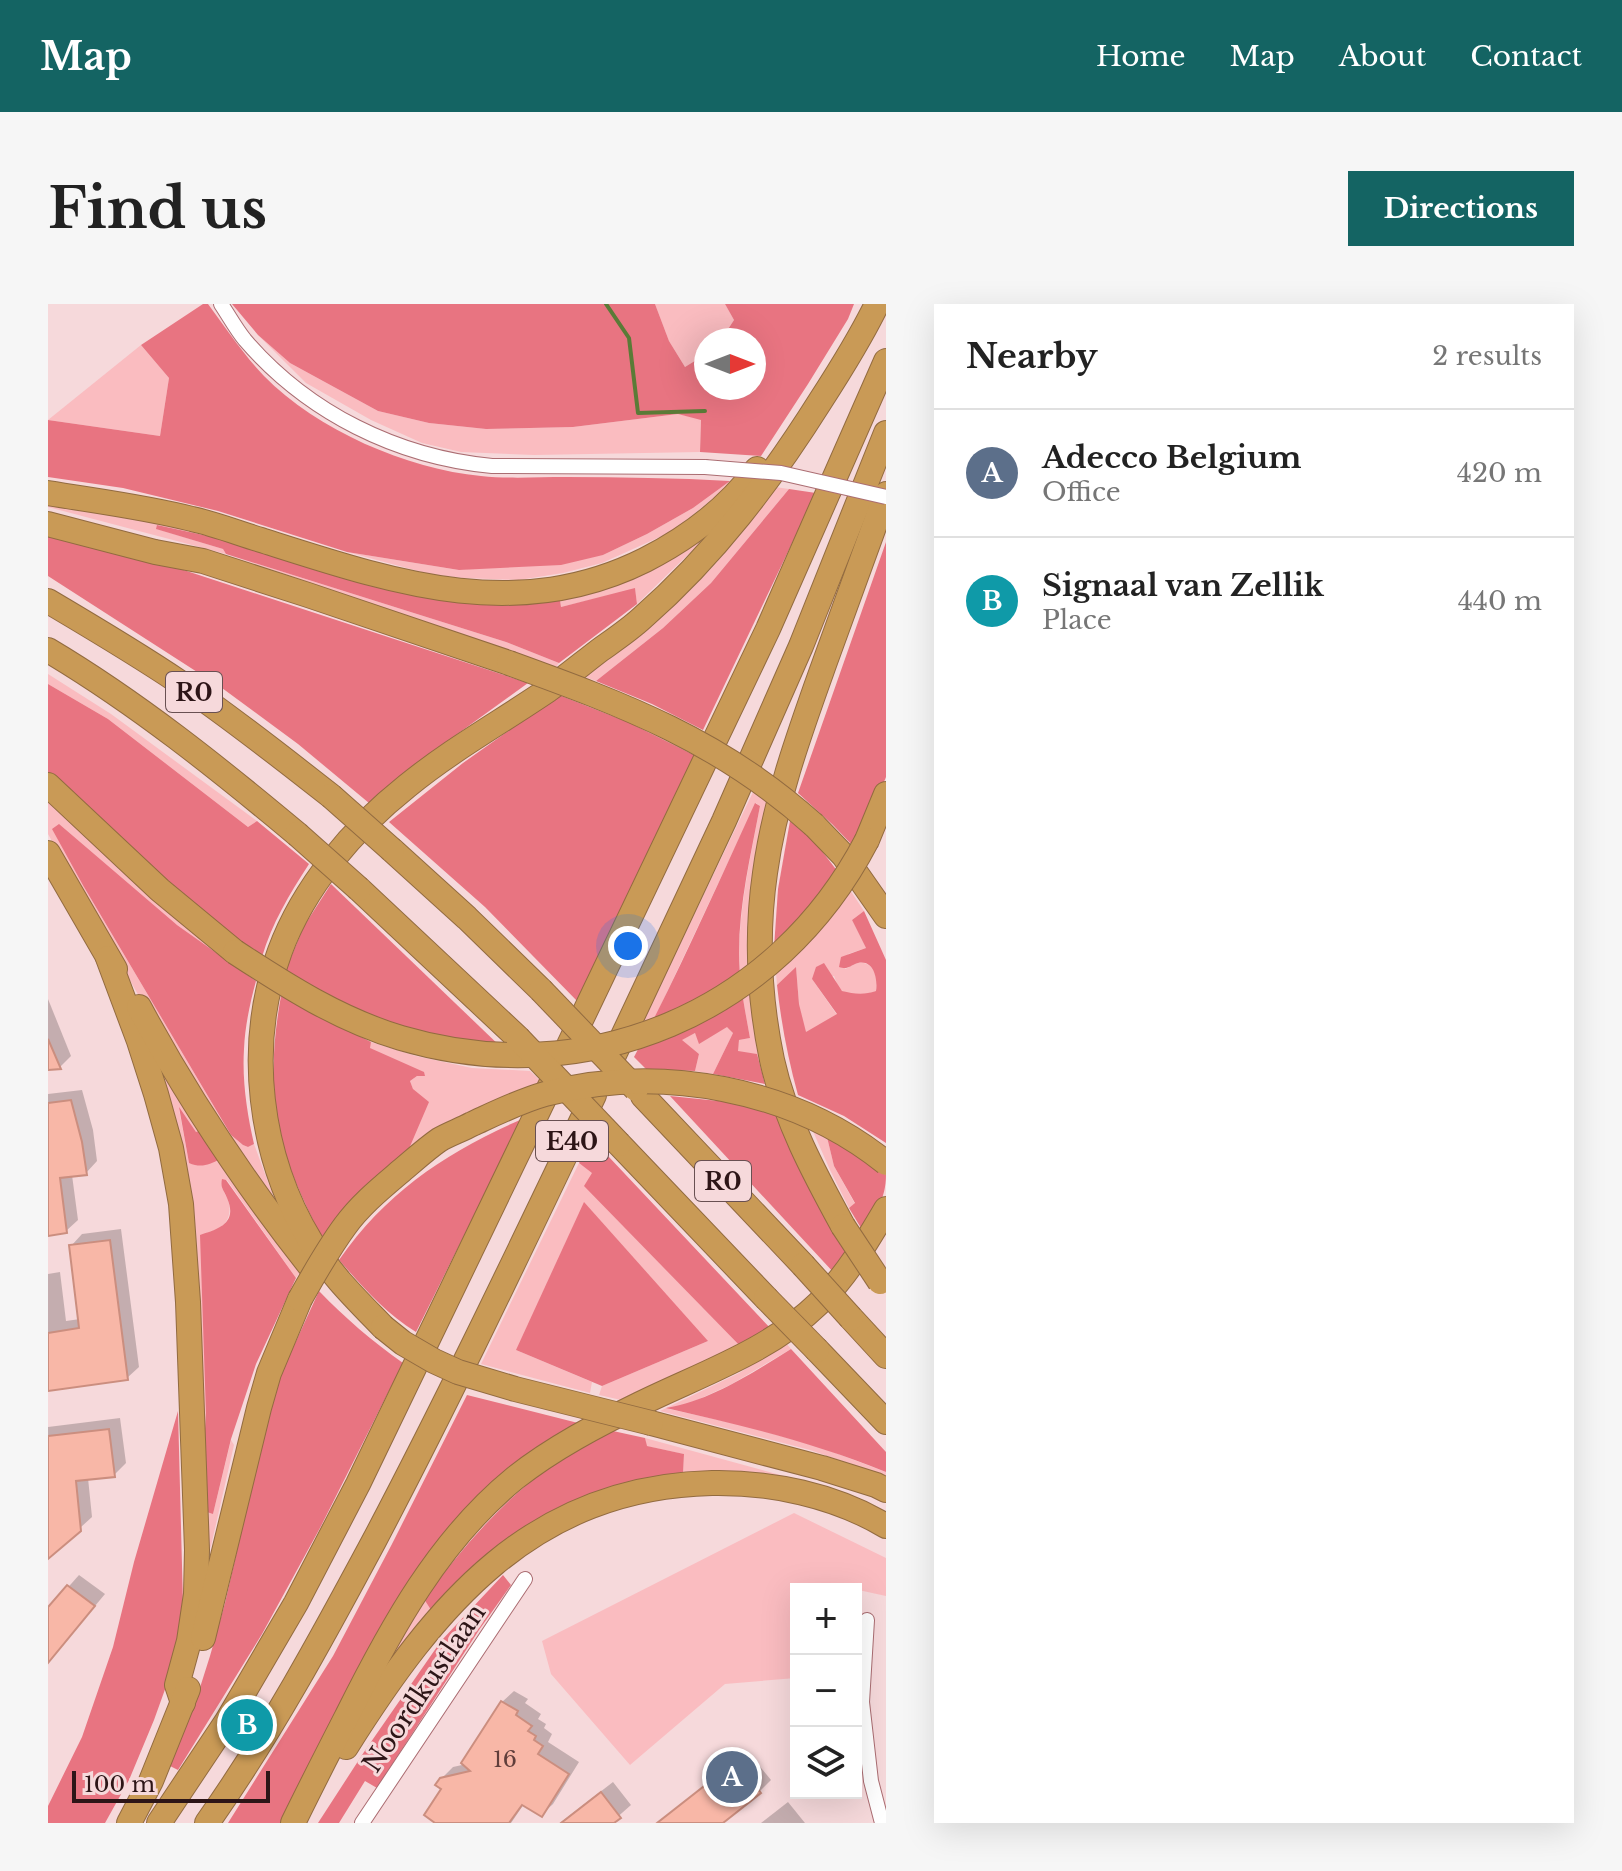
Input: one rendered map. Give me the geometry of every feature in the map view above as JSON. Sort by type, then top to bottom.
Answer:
[{"type":"highway","points":[[48,493],[192,519],[352,569],[411,584],[469,593],[519,593],[593,582],[658,553],[704,523],[734,496],[801,409],[846,338],[874,311]]},
{"type":"highway","points":[[874,311],[788,452],[736,522],[690,573],[629,628],[547,690],[420,776],[384,805],[326,867],[280,950],[267,993],[260,1056],[261,1088],[272,1152],[291,1205],[331,1272],[383,1327],[403,1343],[458,1372],[822,1468],[886,1490]]},
{"type":"highway","name":"E40","points":[[159,1823],[227,1721],[296,1603],[358,1484],[768,629],[886,361]]},
{"type":"highway","name":"E40","points":[[207,1823],[314,1654],[484,1324],[724,821],[801,646],[886,433]]},
{"type":"highway","points":[[883,1286],[820,1185],[781,1090],[763,1009],[760,936],[774,819],[788,770],[806,712],[886,495]]},
{"type":"highway","points":[[48,524],[203,561],[509,663],[652,718],[690,737],[770,787],[844,856],[886,916]]},
{"type":"highway","name":"R0","points":[[48,601],[180,682],[331,796],[392,850],[541,990],[886,1356]]},
{"type":"highway","name":"R0","points":[[48,650],[139,709],[231,779],[359,889],[518,1038],[886,1422]]},
{"type":"highway","points":[[48,785],[160,890],[235,952],[290,988],[360,1024],[398,1038],[495,1055],[557,1055],[634,1038],[703,1010],[742,985],[783,952],[824,909],[854,867],[886,794]]},
{"type":"highway","points":[[48,853],[202,1115],[278,1224],[322,1279],[351,1308],[383,1327]]},
{"type":"highway","points":[[867,890],[886,932]]},
{"type":"highway","points":[[108,958],[156,1094],[171,1148],[181,1204],[197,1550],[196,1594],[189,1641],[177,1685],[183,1703]]},
{"type":"highway","points":[[129,1823],[151,1781],[183,1703],[204,1637],[269,1373],[300,1299],[319,1265],[346,1224],[374,1194],[439,1140],[504,1109],[545,1094],[611,1083],[708,1087],[754,1096],[800,1112],[840,1132],[886,1163]]},
{"type":"highway","points":[[295,1823],[388,1636],[442,1554],[480,1511],[549,1453],[639,1404],[734,1360],[797,1321],[818,1304],[853,1264],[886,1209]]},
{"type":"highway","points":[[822,1468],[886,1507]]},
{"type":"highway","points":[[295,1823],[308,1810],[378,1698],[429,1627],[493,1563],[555,1522],[598,1502],[647,1488],[733,1482],[806,1493],[886,1526]]},
{"type":"street","points":[[221,304],[243,338],[302,394],[325,410],[400,447],[470,464],[492,466],[705,467],[781,473],[886,495]]},
{"type":"street","name":"Noordkustlaan","points":[[362,1823],[525,1579]]},
{"type":"street","points":[[867,1620],[862,1702],[871,1781],[882,1823]]},
{"type":"shaded area","points":[[203,304],[208,304],[256,368],[286,396],[336,430],[394,456],[453,472],[492,477],[730,481],[693,508],[603,555],[561,565],[459,570],[347,552],[218,511],[123,488],[48,477],[48,420],[160,436],[169,378],[141,345]]},
{"type":"shaded area","points":[[232,304],[655,304],[669,341],[685,367],[694,361],[694,400],[766,400],[766,328],[729,328],[734,320],[725,304],[854,304],[848,319],[761,456],[700,452],[701,420],[678,414],[573,427],[486,429],[429,423],[378,411],[290,363],[258,335]]},
{"type":"shaded area","points":[[655,304],[725,304],[734,320],[729,328],[694,328],[694,361],[685,367],[669,341]]},
{"type":"shaded area","points":[[258,335],[290,363],[378,411],[429,423],[486,429],[573,427],[678,414],[701,419],[700,452],[534,455],[461,452],[422,443],[371,420],[306,383]]},
{"type":"shaded area","points":[[141,345],[169,378],[160,436],[48,420]]},
{"type":"shaded area","points":[[730,481],[732,483],[673,531],[602,563],[563,573],[519,580],[463,578],[429,574],[347,552],[459,570],[603,555],[693,508]]},
{"type":"shaded area","points":[[775,487],[789,489],[711,583],[663,628],[596,681],[585,677],[654,623],[693,587],[726,551]]},
{"type":"shaded area","points":[[789,489],[816,493],[703,730],[652,704],[596,681],[663,628],[711,583]]},
{"type":"shaded area","points":[[48,502],[188,528],[230,541],[157,525],[157,529],[223,549],[226,554],[48,507]]},
{"type":"shaded area","points":[[157,525],[517,603],[560,600],[561,607],[635,588],[637,604],[559,663],[506,642],[226,554],[223,549],[156,529]]},
{"type":"shaded area","points":[[48,532],[144,557],[528,683],[409,769],[369,803],[298,744],[222,688],[48,576]]},
{"type":"shaded area","points":[[703,540],[637,604],[635,589],[561,607],[560,600],[628,580]]},
{"type":"shaded area","points":[[886,542],[886,777],[856,849],[798,793]]},
{"type":"shaded area","points":[[226,554],[506,642],[559,663],[556,667]]},
{"type":"shaded area","points":[[48,674],[111,714],[257,821],[248,827],[108,719],[48,684]]},
{"type":"shaded area","points":[[48,684],[108,719],[248,827],[257,821],[309,864],[282,909],[262,957],[181,896],[48,772]]},
{"type":"shaded area","points":[[559,695],[630,723],[694,755],[580,1004],[485,907],[389,822],[463,763]]},
{"type":"shaded area","points":[[754,790],[767,801],[749,903],[747,956],[768,1085],[765,1084],[756,1054],[737,1052],[739,1040],[750,1038],[739,952],[744,897],[760,806],[756,803],[652,1024],[639,1029]]},
{"type":"shaded area","points":[[48,800],[214,952],[177,925],[84,887],[231,1135],[248,1147],[254,1144],[278,1209],[164,1041],[48,834]]},
{"type":"shaded area","points":[[755,803],[760,806],[743,897],[739,953],[750,1038],[739,1040],[738,1051],[757,1054],[765,1084],[713,1074],[733,1033],[727,1027],[699,1044],[695,1033],[682,1040],[699,1054],[695,1071],[646,1069],[634,1057]]},
{"type":"shaded area","points":[[790,821],[815,842],[838,872],[774,948],[778,889]]},
{"type":"shaded area","points":[[59,824],[177,925],[256,981],[247,1023],[244,1061],[254,1144],[248,1147],[231,1135],[84,887],[52,829]]},
{"type":"shaded area","points":[[838,872],[864,911],[852,920],[866,948],[848,954],[845,969],[859,963],[871,967],[877,983],[876,991],[852,994],[839,988],[834,976],[812,979],[837,1015],[805,1033],[796,968],[777,985],[774,948]]},
{"type":"shaded area","points":[[331,884],[504,1050],[388,1027],[284,974],[304,926]]},
{"type":"shaded area","points":[[864,911],[886,960],[886,1143],[844,1116],[798,1095],[785,1040],[777,985],[796,967],[799,1004],[806,1032],[837,1014],[812,979],[816,967],[824,963],[842,991],[859,994],[876,991],[875,976],[868,964],[839,967],[841,957],[866,948],[852,920]]},
{"type":"shaded area","points":[[281,996],[371,1042],[370,1048],[424,1072],[425,1076],[417,1076],[410,1081],[413,1089],[429,1102],[408,1151],[322,1239],[287,1160],[277,1114],[274,1068]]},
{"type":"shaded area","points":[[727,1026],[733,1033],[713,1074],[695,1071],[699,1054],[681,1040],[695,1033],[700,1043]]},
{"type":"shaded area","points":[[371,1042],[472,1068],[530,1071],[544,1084],[408,1151],[413,1089],[410,1081],[417,1076],[369,1048]]},
{"type":"shaded area","points":[[151,1049],[202,1129],[196,1133],[179,1109],[189,1163],[220,1159],[303,1268],[296,1278],[227,1180],[222,1180],[230,1209],[225,1222],[209,1232],[203,1460]]},
{"type":"shaded area","points":[[670,1096],[738,1103],[777,1115],[800,1170],[849,1256],[835,1274]]},
{"type":"shaded area","points":[[179,1107],[196,1132],[202,1130],[220,1159],[205,1165],[189,1163]]},
{"type":"shaded area","points":[[522,1119],[416,1332],[384,1308],[339,1260],[377,1214],[420,1176],[469,1145]]},
{"type":"shaded area","points":[[812,1129],[827,1137],[834,1166],[855,1204],[849,1208],[830,1170]]},
{"type":"shaded area","points":[[827,1137],[886,1175],[882,1199],[864,1233],[849,1208],[855,1203],[834,1166]]},
{"type":"shaded area","points":[[592,1139],[772,1330],[742,1348],[584,1186],[592,1173],[579,1163]]},
{"type":"shaded area","points":[[579,1163],[593,1173],[585,1186],[742,1348],[630,1402],[599,1395],[602,1386],[708,1341],[516,1350],[592,1382],[590,1393],[481,1364]]},
{"type":"shaded area","points":[[222,1179],[226,1180],[296,1278],[256,1364],[231,1439],[213,1514],[207,1512],[203,1460],[206,1413],[200,1235],[220,1227],[228,1219],[230,1207]]},
{"type":"shaded area","points":[[584,1202],[708,1341],[602,1386],[516,1350]]},
{"type":"shaded area","points":[[319,1291],[359,1329],[403,1363],[320,1528],[262,1634],[178,1770],[170,1766],[210,1656],[281,1374]]},
{"type":"shaded area","points":[[786,1343],[791,1349],[730,1385],[686,1405],[669,1409],[817,1446],[886,1472],[886,1478],[810,1450],[660,1411],[739,1373]]},
{"type":"shaded area","points":[[791,1349],[886,1452],[886,1472],[805,1443],[666,1408],[715,1392]]},
{"type":"shaded area","points":[[467,1395],[582,1424],[484,1498],[284,1823],[228,1823],[333,1656]]},
{"type":"shaded area","points":[[178,1411],[183,1604],[177,1656],[129,1780],[105,1823],[48,1823],[48,1806],[82,1737],[113,1647]]},
{"type":"shaded area","points":[[613,1431],[645,1438],[647,1446],[684,1454],[683,1474],[641,1481],[500,1548],[466,1573],[431,1610],[424,1599],[497,1513],[556,1463]]},
{"type":"shaded area","points":[[645,1438],[813,1484],[735,1473],[683,1474],[684,1454],[646,1446]]},
{"type":"shaded area","points":[[231,1440],[234,1445],[209,1550],[204,1508],[213,1514]]},
{"type":"shaded area","points":[[794,1513],[886,1558],[886,1596],[862,1591],[862,1583],[790,1583],[790,1679],[725,1684],[630,1765],[551,1674],[542,1641]]},
{"type":"shaded area","points":[[503,1575],[511,1585],[377,1788],[365,1781],[339,1823],[318,1823],[441,1641]]},
{"type":"shaded area","points":[[424,1599],[431,1610],[368,1698]]},
{"type":"building","points":[[48,1039],[61,1069],[48,1070]]},
{"type":"building","points":[[71,1100],[87,1175],[60,1178],[67,1233],[48,1236],[48,1103]]},
{"type":"building","points":[[110,1240],[128,1380],[48,1391],[48,1333],[79,1328],[69,1245]]},
{"type":"building","points":[[109,1429],[115,1477],[76,1481],[81,1531],[48,1559],[48,1436]]},
{"type":"building","points":[[67,1585],[95,1606],[48,1663],[48,1607]]},
{"type":"building","points":[[501,1701],[518,1711],[516,1715],[532,1726],[528,1731],[543,1746],[538,1754],[569,1774],[542,1817],[522,1805],[509,1823],[435,1823],[424,1815],[441,1789],[435,1785],[440,1778],[470,1771],[461,1763]]},
{"type":"building","points":[[736,1761],[761,1793],[723,1823],[657,1823]]},
{"type":"building","points":[[601,1792],[621,1818],[614,1823],[561,1823]]},
{"type":"waterway","points":[[606,304],[629,338],[638,413],[705,411]]},
{"type":"place","name":"Signaal van Zellik","points":[[247,1725]]},
{"type":"place","name":"Adecco Belgium","points":[[732,1777]]}]
